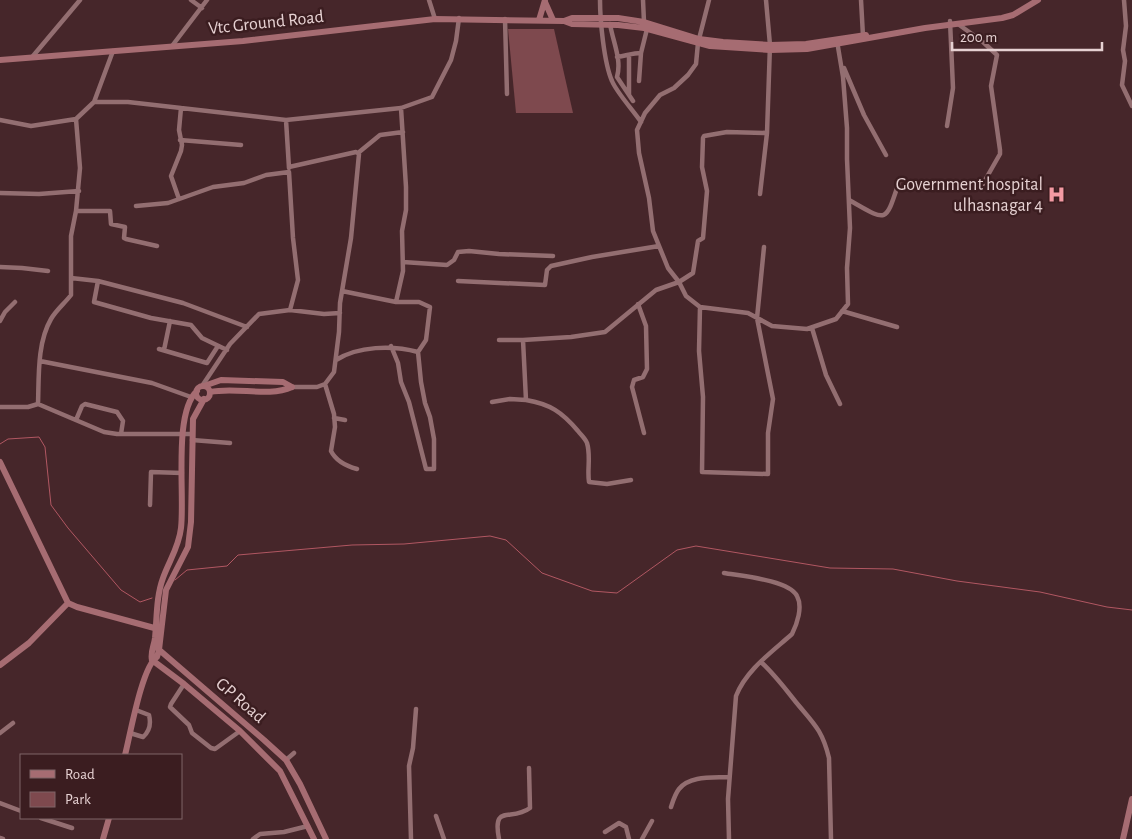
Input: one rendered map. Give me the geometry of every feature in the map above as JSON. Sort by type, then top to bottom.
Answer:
[{"type":"street","points":[[34,56],[80,0]]},
{"type":"street","points":[[191,0],[202,8]]},
{"type":"street","points":[[172,46],[207,0]]},
{"type":"street","points":[[428,0],[435,19]]},
{"type":"street","points":[[600,0],[600,21],[612,83],[641,122]]},
{"type":"street","points":[[643,0],[644,22]]},
{"type":"street","points":[[709,0],[699,41],[696,64],[688,75],[674,88],[660,95],[645,112],[637,130],[653,231],[658,246],[668,268],[679,282],[686,296],[700,307],[748,313],[772,326],[808,329],[836,319],[848,304],[847,268],[850,228],[847,128],[837,42]]},
{"type":"street","points":[[760,194],[767,133],[770,47],[766,0]]},
{"type":"street","points":[[861,0],[864,37]]},
{"type":"street","points":[[600,21],[647,29],[721,47],[807,47],[953,23],[1002,18],[1012,15],[1038,0]]},
{"type":"street","points":[[1124,0],[1126,26],[1122,85],[1132,106]]},
{"type":"street","points":[[539,20],[545,1]]},
{"type":"street","points":[[545,1],[553,20]]},
{"type":"street","points":[[94,102],[128,102],[286,120],[401,108],[432,97],[452,60],[459,18]]},
{"type":"street","name":"Vtc Ground Road","points":[[0,60],[243,41],[435,19],[564,20],[572,24],[600,21]]},
{"type":"street","points":[[505,19],[508,94]]},
{"type":"street","points":[[600,21],[644,22],[699,41]]},
{"type":"street","points":[[947,126],[954,88],[953,23]]},
{"type":"street","points":[[953,23],[984,42],[998,56],[991,86],[1000,154],[980,189]]},
{"type":"street","points":[[610,24],[616,46],[619,70],[617,77],[633,101]]},
{"type":"street","points":[[639,81],[641,53],[647,29]]},
{"type":"street","points":[[0,120],[31,126],[76,119],[94,102],[113,51]]},
{"type":"street","points":[[617,57],[641,53]]},
{"type":"street","points":[[629,55],[630,95]]},
{"type":"street","points":[[840,60],[864,114],[886,155]]},
{"type":"street","points":[[179,199],[171,176],[181,151],[178,122],[180,108]]},
{"type":"street","points":[[396,302],[403,271],[402,231],[406,210],[401,108]]},
{"type":"street","points":[[38,404],[40,362],[45,332],[52,318],[71,295],[71,236],[79,191],[80,168],[76,119]]},
{"type":"street","points":[[286,120],[293,238],[298,280],[290,310]]},
{"type":"street","points":[[136,206],[168,203],[213,187],[244,183],[266,175],[358,153],[382,134],[403,132]]},
{"type":"street","points":[[499,340],[571,337],[605,332],[656,290],[679,282],[693,273],[698,241],[703,238],[707,191],[702,167],[704,136],[727,132],[767,133]]},
{"type":"street","points":[[180,140],[241,145]]},
{"type":"street","points":[[210,392],[220,390],[282,391],[292,387],[317,387],[325,384],[334,372],[342,292],[351,238],[358,153]]},
{"type":"street","points":[[849,200],[875,214],[884,216],[889,212],[899,182]]},
{"type":"street","points":[[0,194],[79,191]]},
{"type":"street","points":[[76,211],[110,211],[111,224],[125,227],[124,238],[157,246]]},
{"type":"street","points":[[458,281],[545,285],[547,270],[551,266],[658,246]]},
{"type":"street","points":[[700,307],[699,351],[703,397],[702,472],[768,474],[768,433],[773,399],[757,318],[764,247]]},
{"type":"street","points":[[403,262],[447,265],[454,260],[458,252],[469,251],[553,256]]},
{"type":"street","points":[[0,267],[48,271]]},
{"type":"street","points":[[71,278],[98,281],[183,303],[247,328]]},
{"type":"street","points":[[98,281],[94,302],[151,318],[191,325],[202,338],[227,350]]},
{"type":"street","points":[[342,292],[396,302],[419,302],[430,307],[426,340],[418,352],[420,382],[434,439],[434,469],[426,469],[409,402],[401,382],[398,363],[391,346]]},
{"type":"street","points":[[0,321],[4,312],[15,302]]},
{"type":"street","points":[[638,304],[646,326],[648,369],[643,377],[634,380],[632,387],[644,433]]},
{"type":"street","points":[[159,629],[160,589],[180,539],[184,419],[191,397],[201,388],[227,350],[260,314],[290,310],[324,314],[340,313]]},
{"type":"street","points":[[842,311],[897,327]]},
{"type":"street","points":[[170,321],[162,350],[207,362],[218,346]]},
{"type":"street","points":[[812,328],[826,375],[840,404]]},
{"type":"street","points":[[523,340],[526,400]]},
{"type":"street","points":[[336,360],[348,352],[391,346],[418,352]]},
{"type":"street","points":[[40,362],[152,383],[191,397]]},
{"type":"street","points":[[204,399],[198,397],[201,388],[221,380],[283,382],[292,387]]},
{"type":"street","points":[[325,384],[335,427],[331,451],[336,459],[357,469]]},
{"type":"street","points":[[201,388],[208,388],[210,392]]},
{"type":"street","points":[[125,754],[145,674],[152,660],[150,655],[156,648],[166,590],[188,547],[191,522],[193,419],[204,399],[208,398],[210,392]]},
{"type":"street","points":[[492,402],[510,399],[526,400],[539,402],[556,409],[584,438],[588,450],[589,482],[607,484],[631,480]]},
{"type":"street","points":[[0,407],[38,404],[104,432],[122,434],[183,434],[230,443]]},
{"type":"street","points":[[76,420],[82,406],[85,404],[117,412],[123,421],[122,434]]},
{"type":"street","points":[[334,418],[345,420]]},
{"type":"street","points":[[0,462],[68,603],[76,607],[159,629]]},
{"type":"street","points":[[150,505],[151,472],[191,468]]},
{"type":"street","points":[[180,539],[189,540]]},
{"type":"street","points":[[724,574],[760,578],[791,589],[797,595],[799,603],[796,626],[792,634],[740,684],[736,696],[729,777],[728,839]]},
{"type":"street","points":[[0,665],[29,644],[68,603]]},
{"type":"street","name":"GP Road","points":[[156,648],[286,760],[300,784],[326,839]]},
{"type":"street","name":"GP Road","points":[[152,660],[240,731],[280,771],[314,839]]},
{"type":"street","points":[[761,662],[778,679],[817,726],[826,746],[829,758],[831,839]]},
{"type":"street","points":[[184,684],[170,707],[190,725],[192,733],[215,749],[240,731]]},
{"type":"street","points":[[411,839],[409,766],[413,748],[416,709]]},
{"type":"street","points":[[130,733],[143,737],[148,731],[149,715],[136,710]]},
{"type":"street","points":[[0,733],[14,723]]},
{"type":"street","points":[[286,760],[294,753]]},
{"type":"street","points":[[499,839],[497,820],[530,808],[529,768]]},
{"type":"street","points":[[671,807],[678,790],[688,782],[702,778],[729,777]]},
{"type":"street","points":[[291,791],[300,784]]},
{"type":"street","points":[[1123,839],[1132,799]]},
{"type":"street","points":[[0,803],[20,811]]},
{"type":"street","points":[[305,819],[315,814]]},
{"type":"street","points":[[436,816],[444,839]]},
{"type":"street","points":[[45,819],[72,828]]},
{"type":"street","points":[[103,839],[109,819]]},
{"type":"street","points":[[642,839],[652,821]]},
{"type":"street","points":[[605,832],[620,823],[626,827],[629,839]]},
{"type":"street","points":[[253,839],[260,834],[308,826]]},
{"type":"green space","points":[[508,29],[554,29],[573,113],[516,113]]},
{"type":"waterway","points":[[0,444],[8,439],[39,437],[45,447],[51,505],[121,590],[140,602],[152,598]]},
{"type":"waterway","points":[[175,580],[187,570],[227,566],[238,555],[352,545],[404,544],[490,536],[506,540],[542,573],[592,591],[617,593],[677,550],[696,546],[830,568],[893,569],[957,581],[1040,592],[1107,607],[1132,610]]},
{"type":"place","name":"Government hospital ulhasnagar 4","points":[[1057,194]]}]
